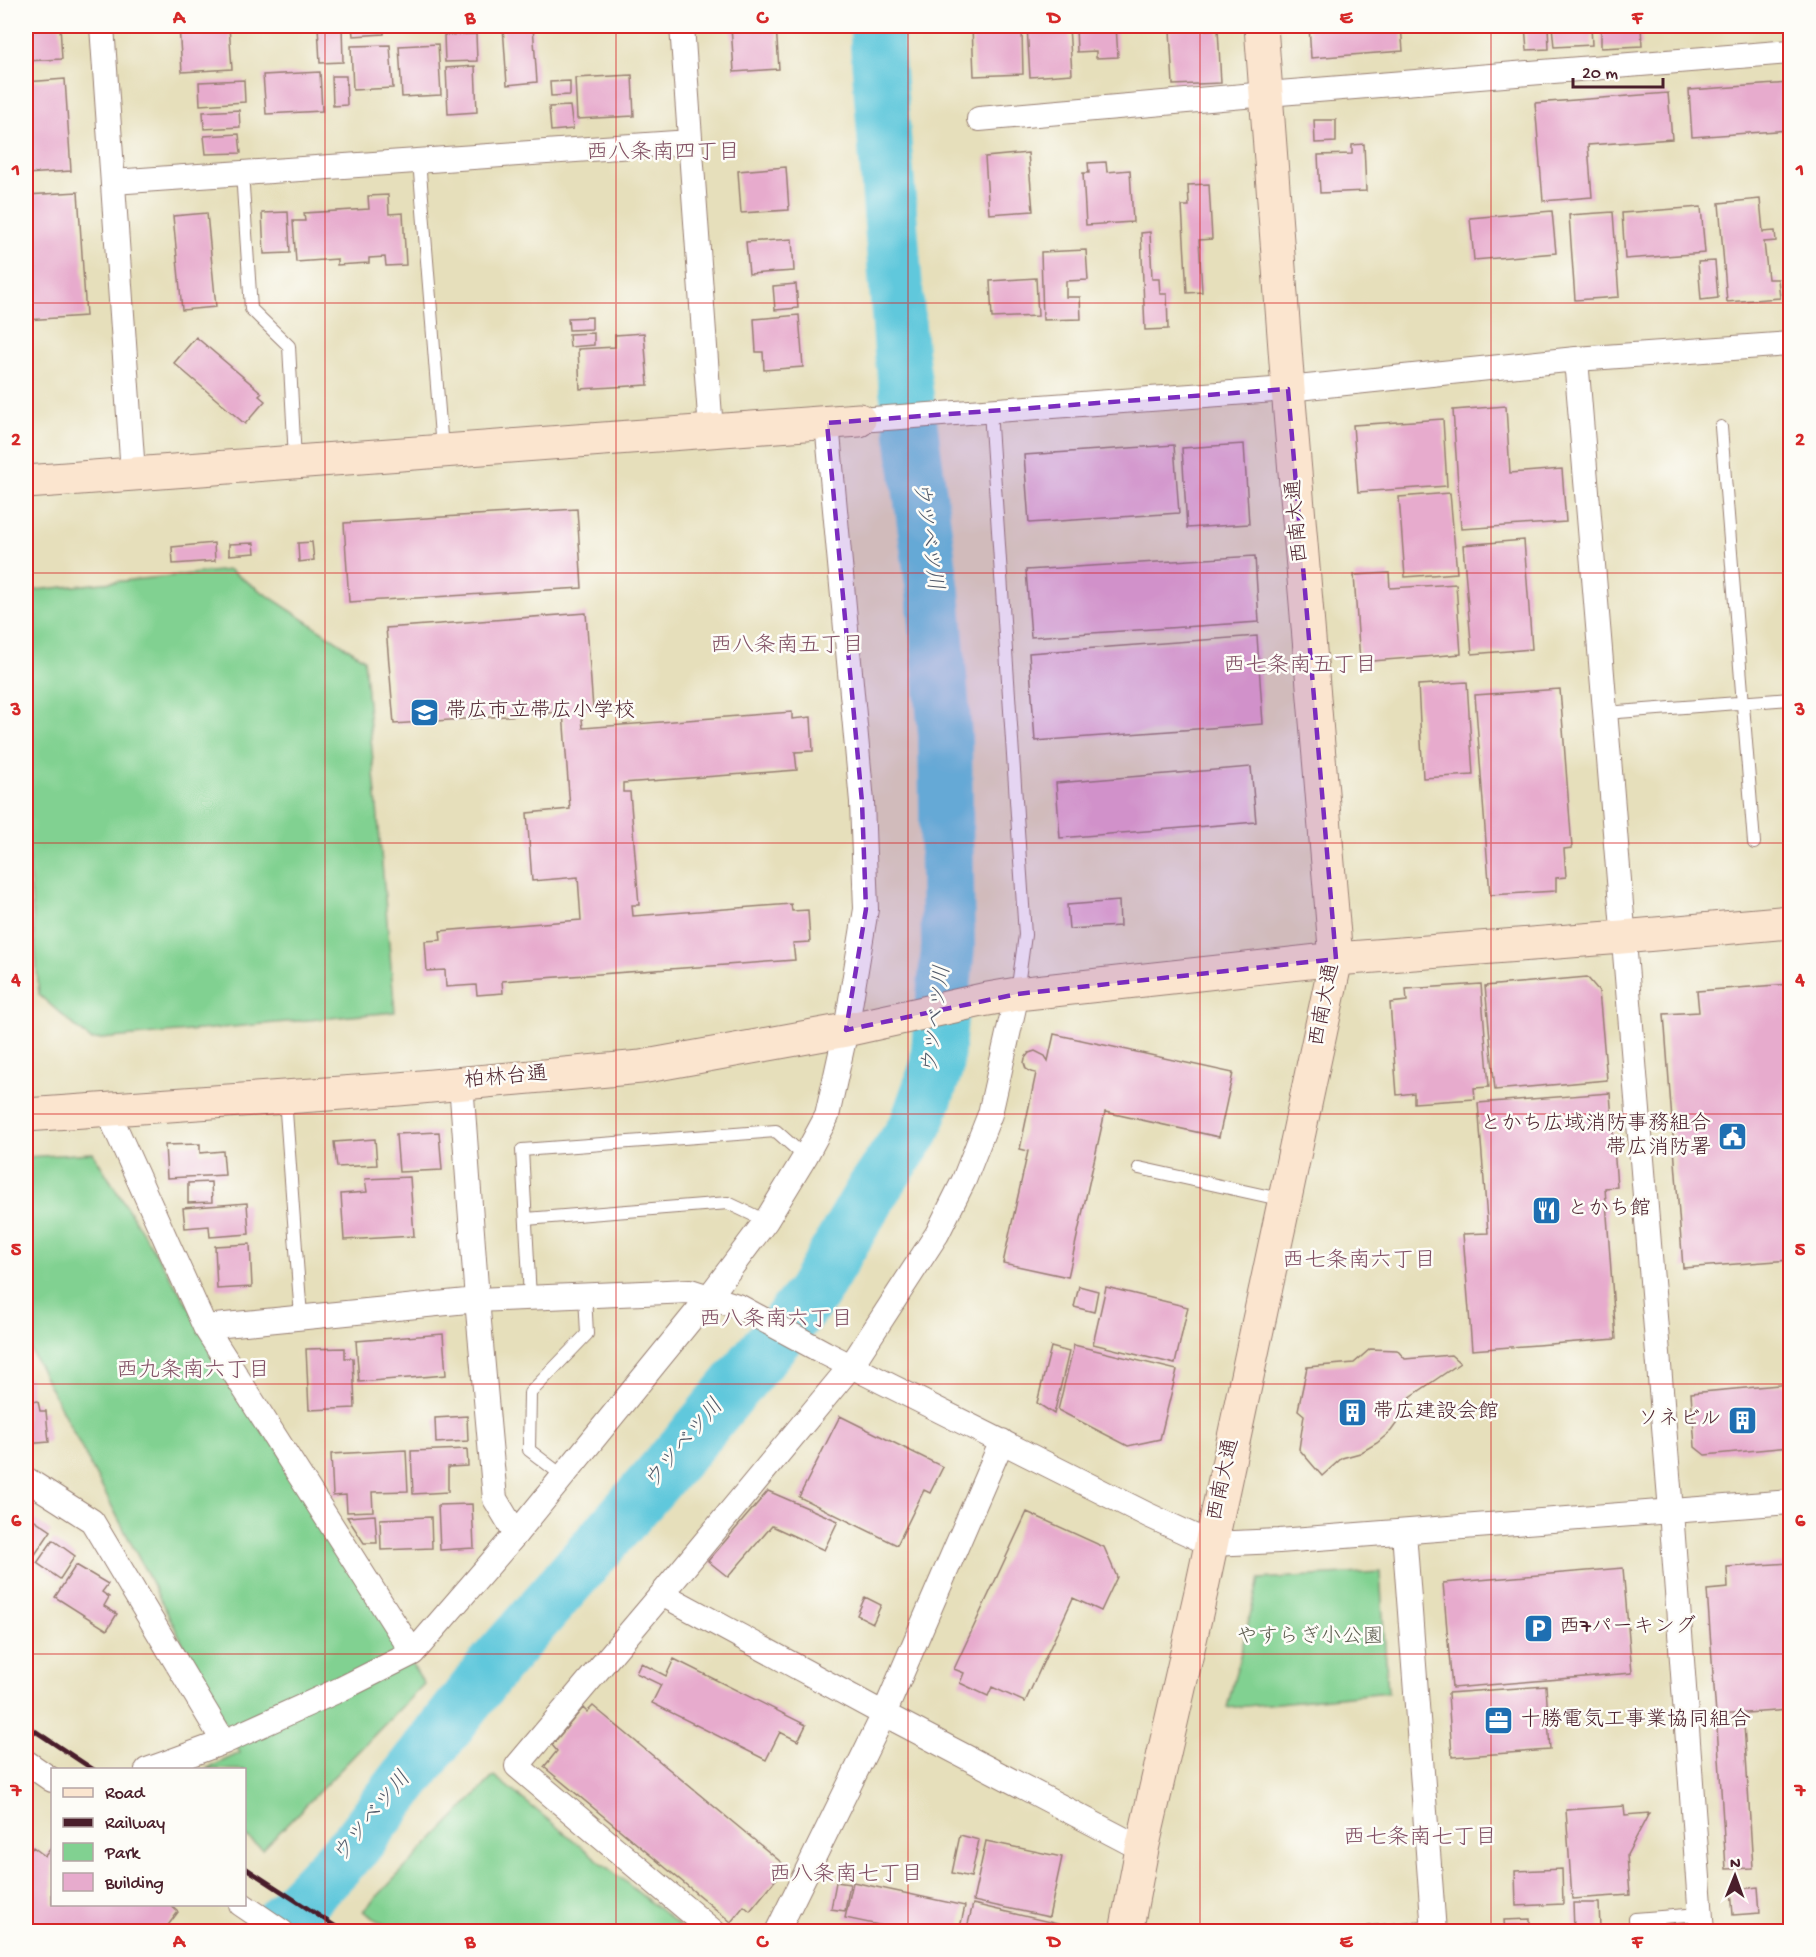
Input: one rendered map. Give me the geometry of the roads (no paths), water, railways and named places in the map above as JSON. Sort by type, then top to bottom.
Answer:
[{"type":"street","points":[[102,26],[133,473]]},
{"type":"street","points":[[682,26],[711,430]]},
{"type":"street","name":"西南大通","points":[[1126,1931],[1336,959],[1287,389],[1262,26]]},
{"type":"street","points":[[979,119],[1791,52]]},
{"type":"street","points":[[113,182],[690,141]]},
{"type":"street","points":[[26,482],[1287,389],[1576,359],[1791,344]]},
{"type":"street","points":[[1576,359],[1671,1510],[1701,1923]]},
{"type":"street","points":[[152,1768],[224,1742],[341,1689],[413,1653],[516,1534],[709,1297],[766,1221],[805,1157],[826,1116],[861,1027],[866,909],[863,814],[827,423]]},
{"type":"street","name":"柏林台通","points":[[26,1116],[641,1067],[861,1027],[1017,994],[1336,959],[1791,922]]},
{"type":"street","points":[[714,1932],[517,1766],[851,1366],[938,1234],[964,1180],[990,1114],[1017,994]]},
{"type":"street","points":[[461,1083],[495,1499],[516,1534]]},
{"type":"street","points":[[107,1109],[206,1327],[413,1653]]},
{"type":"street","points":[[206,1327],[477,1300],[690,1291],[740,1307],[825,1353],[1148,1515],[1211,1544],[1404,1532],[1791,1502]]},
{"type":"street","points":[[777,1932],[884,1714],[1002,1441]]},
{"type":"street","points":[[26,1479],[92,1521],[224,1742]]},
{"type":"street","points":[[1404,1532],[1434,1929]]},
{"type":"street","points":[[662,1594],[884,1714],[1143,1849]]},
{"type":"street","points":[[243,1906],[282,1932]]},
{"type":"lane","points":[[419,160],[442,450]]},
{"type":"lane","points":[[242,172],[250,309],[289,346],[295,461]]},
{"type":"lane","points":[[990,411],[1025,935],[1017,994]]},
{"type":"lane","points":[[1721,427],[1754,843]]},
{"type":"lane","points":[[1605,713],[1791,699]]},
{"type":"lane","points":[[285,1096],[301,1317]]},
{"type":"lane","points":[[530,1298],[522,1150],[776,1131],[805,1157]]},
{"type":"lane","points":[[1139,1168],[1285,1200]]},
{"type":"lane","points":[[526,1219],[728,1203],[766,1221]]},
{"type":"lane","points":[[562,1476],[529,1450],[531,1393],[587,1334],[585,1295]]},
{"type":"lane","points":[[1636,1932],[1635,1919],[1701,1923]]},
{"type":"lane","points":[[1370,1932],[1434,1929]]},
{"type":"waterway","name":"ウツベツ川","points":[[271,1932],[356,1844],[495,1664],[692,1439],[812,1294],[874,1188],[915,1128],[936,1069],[948,947],[945,735],[933,592],[901,352],[877,46],[878,26]]},
{"type":"railway","points":[[26,1725],[91,1768]]},
{"type":"railway","points":[[246,1868],[344,1932]]},
{"type":"place","name":"帯広市立帯広小学校","points":[[425,712]]},
{"type":"place","name":"とかち広域消防事務組合 帯広消防署","points":[[1732,1137]]},
{"type":"place","name":"とかち館","points":[[1546,1210]]},
{"type":"place","name":"帯広建設会館","points":[[1352,1413]]},
{"type":"place","name":"ソネビル","points":[[1742,1420]]},
{"type":"place","name":"西7パーキング","points":[[1538,1628]]},
{"type":"place","name":"十勝電気工事業協同組合","points":[[1499,1721]]},
{"type":"district","name":"西八条南四丁目","points":[[663,154]]},
{"type":"district","name":"西八条南五丁目","points":[[787,647]]},
{"type":"district","name":"西七条南五丁目","points":[[1300,667]]},
{"type":"district","name":"西七条南六丁目","points":[[1359,1262]]},
{"type":"district","name":"西八条南六丁目","points":[[776,1321]]},
{"type":"district","name":"西九条南六丁目","points":[[193,1372]]},
{"type":"district","name":"西七条南七丁目","points":[[1420,1839]]},
{"type":"district","name":"西八条南七丁目","points":[[846,1876]]},
{"type":"park label","name":"やすらぎ小公園","points":[[1310,1638]]}]
